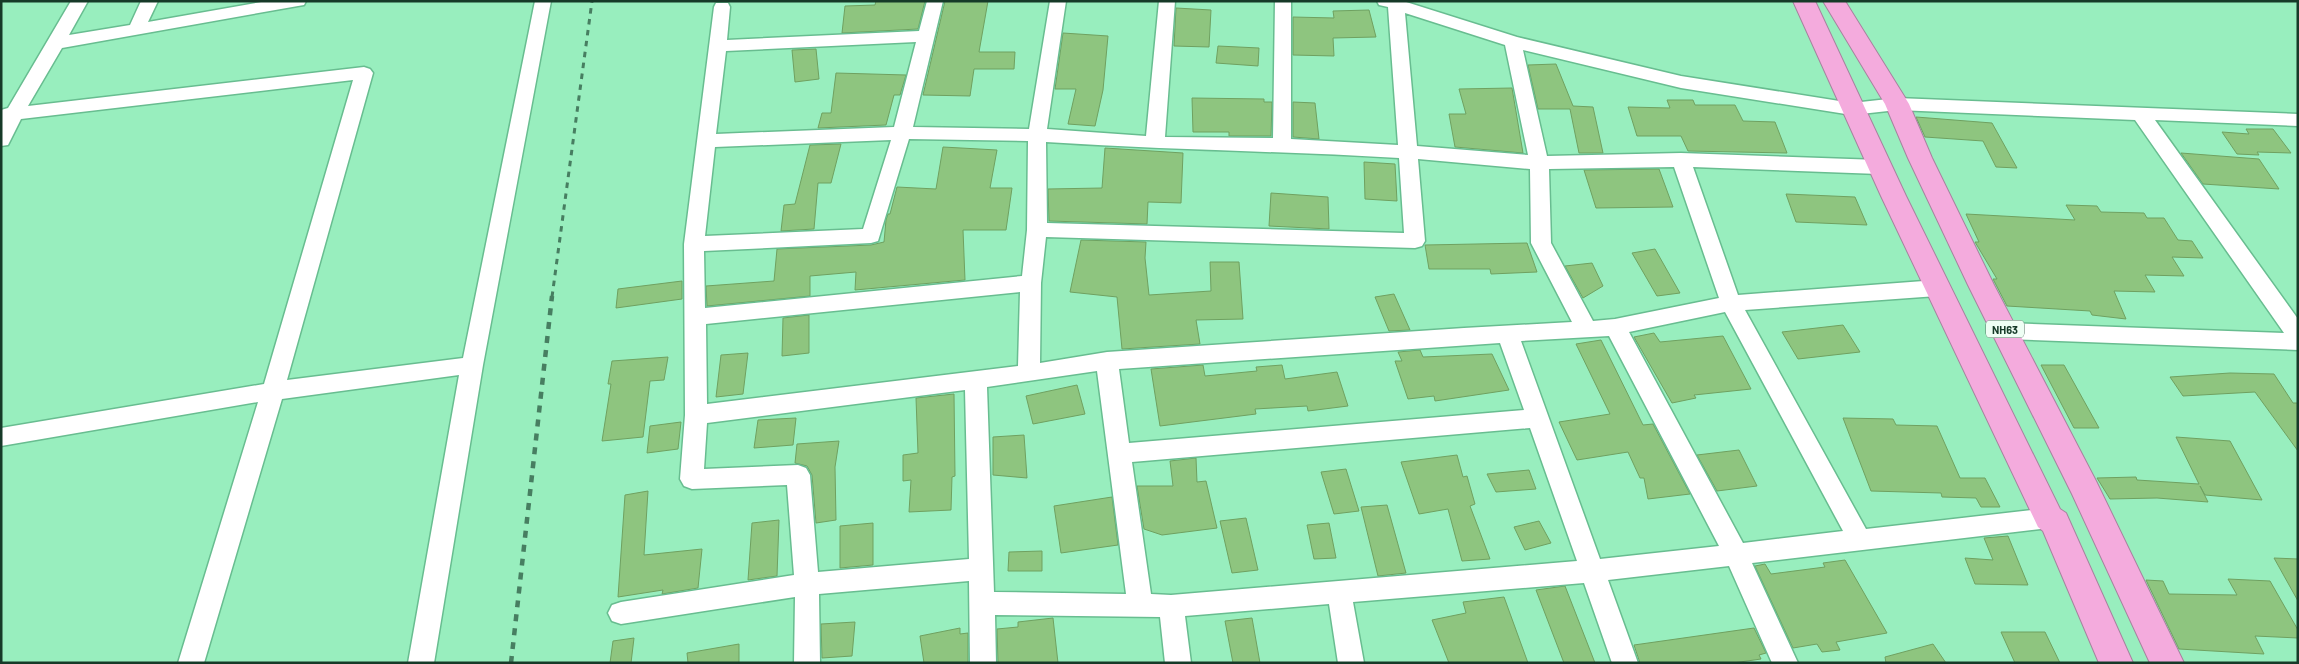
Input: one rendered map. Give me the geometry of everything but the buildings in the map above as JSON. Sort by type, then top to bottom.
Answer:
[{"type":"highway","points":[[1804,1],[1879,168],[2049,518],[2055,522],[2116,663]]},
{"type":"highway","name":"NH63","points":[[1834,1],[1898,104],[1920,158],[1981,285],[2006,331],[2167,663]]},
{"type":"street","points":[[1,140],[8,115],[56,43],[80,1]]},
{"type":"street","points":[[136,29],[150,1]]},
{"type":"street","points":[[421,663],[472,365],[543,1]]},
{"type":"street","points":[[694,244],[871,236],[902,133],[935,1]]},
{"type":"street","points":[[1030,373],[1030,283],[1037,230],[1037,135],[1058,1]]},
{"type":"street","points":[[1155,143],[1167,1]]},
{"type":"street","points":[[1282,145],[1283,1]]},
{"type":"street","points":[[56,43],[136,29],[221,8],[293,2]]},
{"type":"street","points":[[1037,230],[1415,242],[1409,152],[1390,3],[1513,42],[1681,82],[1852,109],[1898,104],[2296,122]]},
{"type":"street","points":[[722,7],[694,244],[696,415],[692,480],[798,475],[807,584],[807,663]]},
{"type":"street","points":[[717,46],[926,36]]},
{"type":"street","points":[[1513,42],[1539,163],[1541,243],[1586,330]]},
{"type":"street","points":[[8,115],[364,72],[273,390],[191,663]]},
{"type":"street","points":[[2142,114],[2298,336]]},
{"type":"street","points":[[706,141],[902,133],[1037,135],[1155,143],[1282,145],[1409,152],[1539,163],[1681,160],[1879,168]]},
{"type":"street","points":[[1681,160],[1731,303],[1860,540]]},
{"type":"street","points":[[695,317],[1030,283]]},
{"type":"street","points":[[696,415],[1030,373],[1107,361],[1586,330],[1615,327],[1731,303],[1937,288]]},
{"type":"street","points":[[1615,327],[1736,554],[1786,663]]},
{"type":"street","points":[[2006,331],[2298,342]]},
{"type":"street","points":[[1508,334],[1625,663]]},
{"type":"street","points":[[1107,361],[1140,607]]},
{"type":"street","points":[[1,437],[273,390],[472,365]]},
{"type":"street","points":[[976,380],[983,663]]},
{"type":"street","points":[[1118,454],[1538,418]]},
{"type":"street","points":[[982,604],[1171,606],[1593,571],[2049,518]]},
{"type":"street","points":[[621,613],[807,584],[982,569]]},
{"type":"street","points":[[1339,591],[1351,663]]},
{"type":"street","points":[[1171,606],[1178,663]]},
{"type":"railway","points":[[552,297],[592,1]]},
{"type":"railway","points":[[511,663],[552,296]]}]
